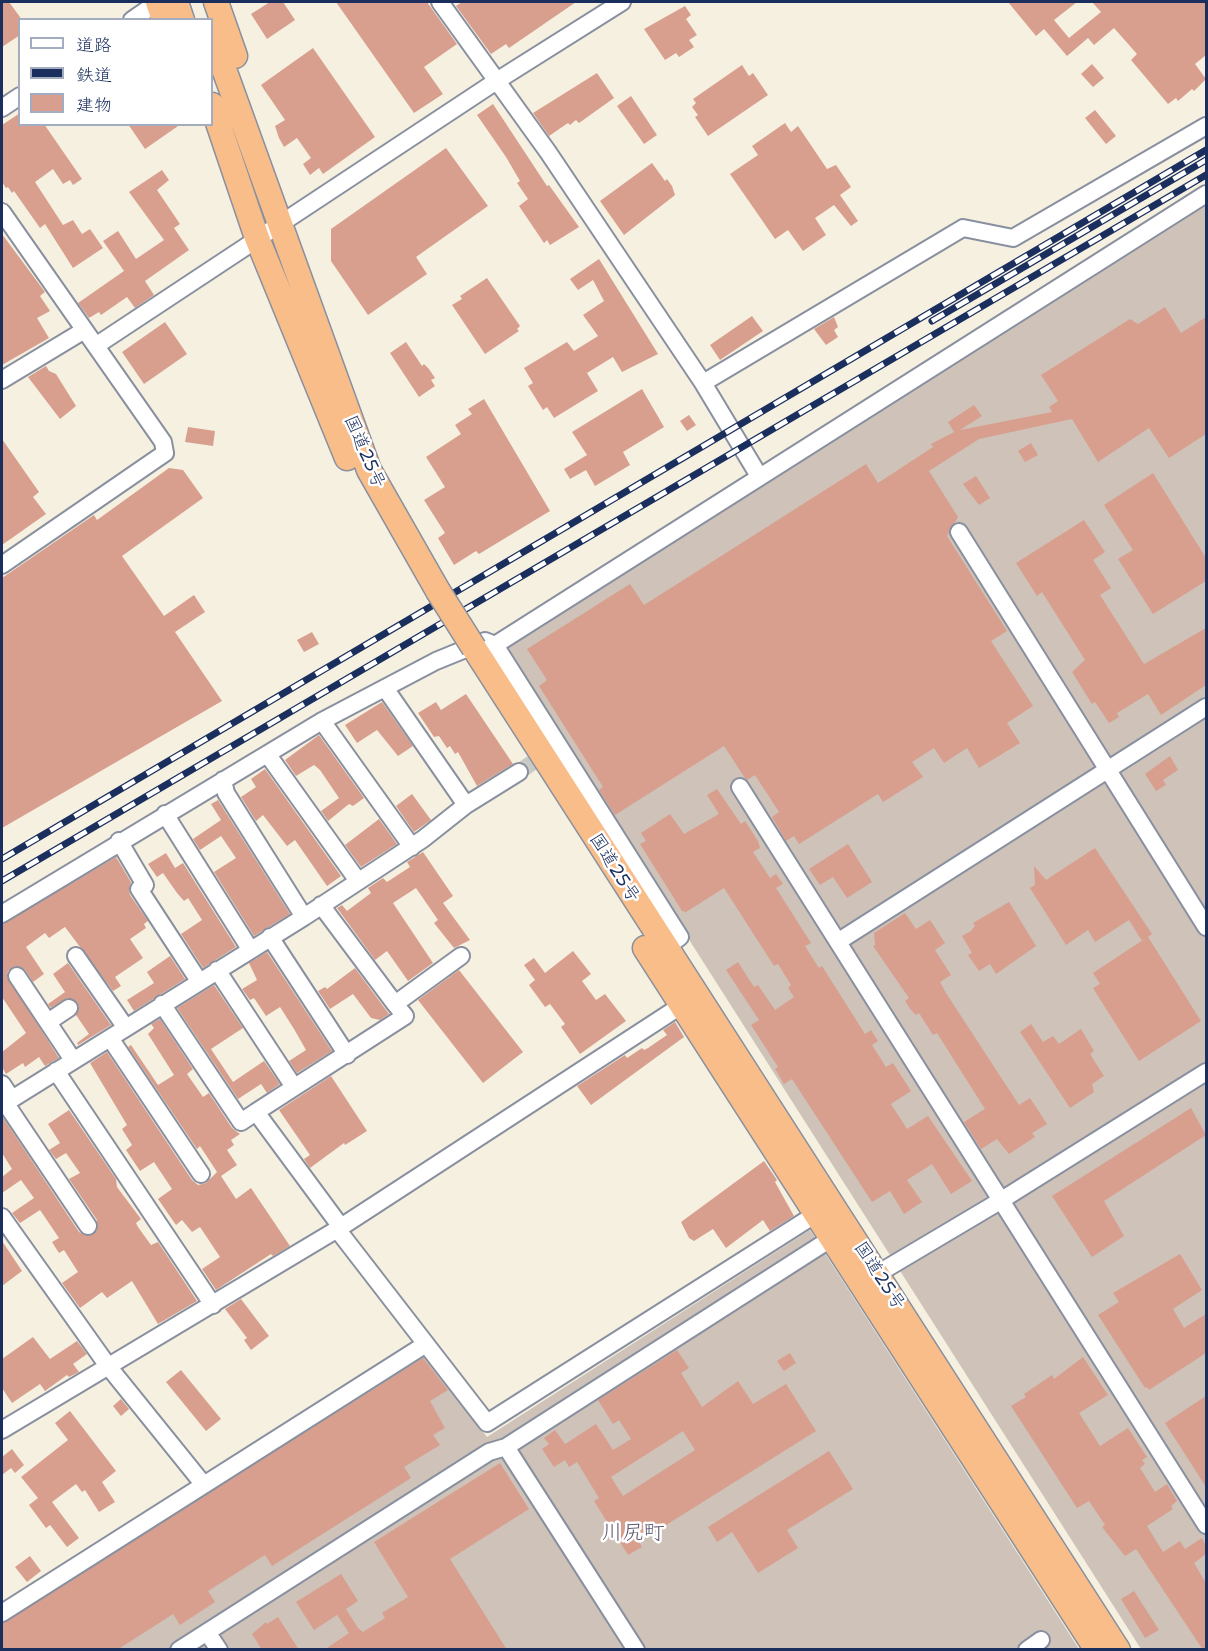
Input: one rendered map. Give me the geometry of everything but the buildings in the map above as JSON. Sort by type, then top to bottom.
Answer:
[{"type":"highway","points":[[158,2],[163,18]]},
{"type":"highway","points":[[176,2],[181,18]]},
{"type":"highway","points":[[199,2],[205,18]]},
{"type":"highway","points":[[216,2],[285,221]]},
{"type":"highway","name":"国道25号","points":[[213,39],[285,221],[336,382],[369,470],[431,596]]},
{"type":"highway","name":"国道25号","points":[[213,108],[252,242],[349,462],[431,596],[476,650],[664,948],[1096,1650]]},
{"type":"highway","points":[[201,126],[252,242]]},
{"type":"highway","name":"国道25号","points":[[476,650],[682,1005],[816,1214],[832,1238],[869,1278],[1118,1650]]},
{"type":"street","points":[[135,18],[158,2]]},
{"type":"street","points":[[97,345],[495,82],[622,2]]},
{"type":"street","points":[[447,4],[495,82],[548,152],[703,383],[759,476]]},
{"type":"street","points":[[2,108],[18,97]]},
{"type":"street","points":[[703,383],[963,228],[1013,238],[1206,126]]},
{"type":"street","points":[[476,650],[759,476],[1206,194]]},
{"type":"street","points":[[2,212],[83,332],[97,345],[163,442],[165,453],[2,565]]},
{"type":"street","points":[[2,380],[83,332]]},
{"type":"street","points":[[959,532],[1206,927]]},
{"type":"street","points":[[2,914],[119,841],[322,721],[436,661],[485,641],[476,650]]},
{"type":"street","points":[[385,688],[466,805]]},
{"type":"street","points":[[839,941],[1206,706]]},
{"type":"street","points":[[322,721],[411,847]]},
{"type":"street","points":[[268,755],[358,881]]},
{"type":"street","points":[[3,1093],[12,1099],[270,938],[411,847],[466,805],[519,772]]},
{"type":"street","points":[[223,780],[226,793],[304,916]]},
{"type":"street","points":[[740,787],[1206,1525]]},
{"type":"street","points":[[165,814],[250,950]]},
{"type":"street","points":[[119,841],[145,885],[140,889],[153,912],[199,981]]},
{"type":"street","points":[[162,1004],[241,1122],[405,1016],[321,905]]},
{"type":"street","points":[[270,938],[347,1055]]},
{"type":"street","points":[[76,956],[126,1028]]},
{"type":"street","points":[[395,1004],[460,956]]},
{"type":"street","points":[[217,970],[294,1088]]},
{"type":"street","points":[[17,976],[73,1060]]},
{"type":"street","points":[[2,1430],[339,1228],[682,1005]]},
{"type":"street","points":[[48,1022],[69,1008]]},
{"type":"street","points":[[110,1038],[201,1174]]},
{"type":"street","points":[[56,1071],[213,1305]]},
{"type":"street","points":[[869,1278],[1000,1201],[1206,1072]]},
{"type":"street","points":[[3,1093],[88,1226]]},
{"type":"street","points":[[256,1112],[339,1228],[487,1423],[816,1214]]},
{"type":"street","points":[[2,1217],[108,1366],[204,1485]]},
{"type":"street","points":[[179,1650],[489,1452],[506,1447],[832,1238]]},
{"type":"street","points":[[2,1614],[426,1344]]},
{"type":"street","points":[[506,1447],[636,1650]]},
{"type":"street","points":[[207,1632],[219,1650]]},
{"type":"shaded area","points":[[1206,200],[1206,1649],[1141,1649],[507,654],[507,645]]},
{"type":"shaded area","points":[[810,1230],[1079,1649],[2,1650],[2,1621],[423,1352],[487,1437]]},
{"type":"tunnel","points":[[519,772],[550,750]]},
{"type":"railway","points":[[2,859],[1206,150]]},
{"type":"railway","points":[[932,321],[1206,160]]},
{"type":"railway","points":[[2,881],[1206,175]]},
{"type":"district","name":"川尻町","points":[[633,1534]]}]
